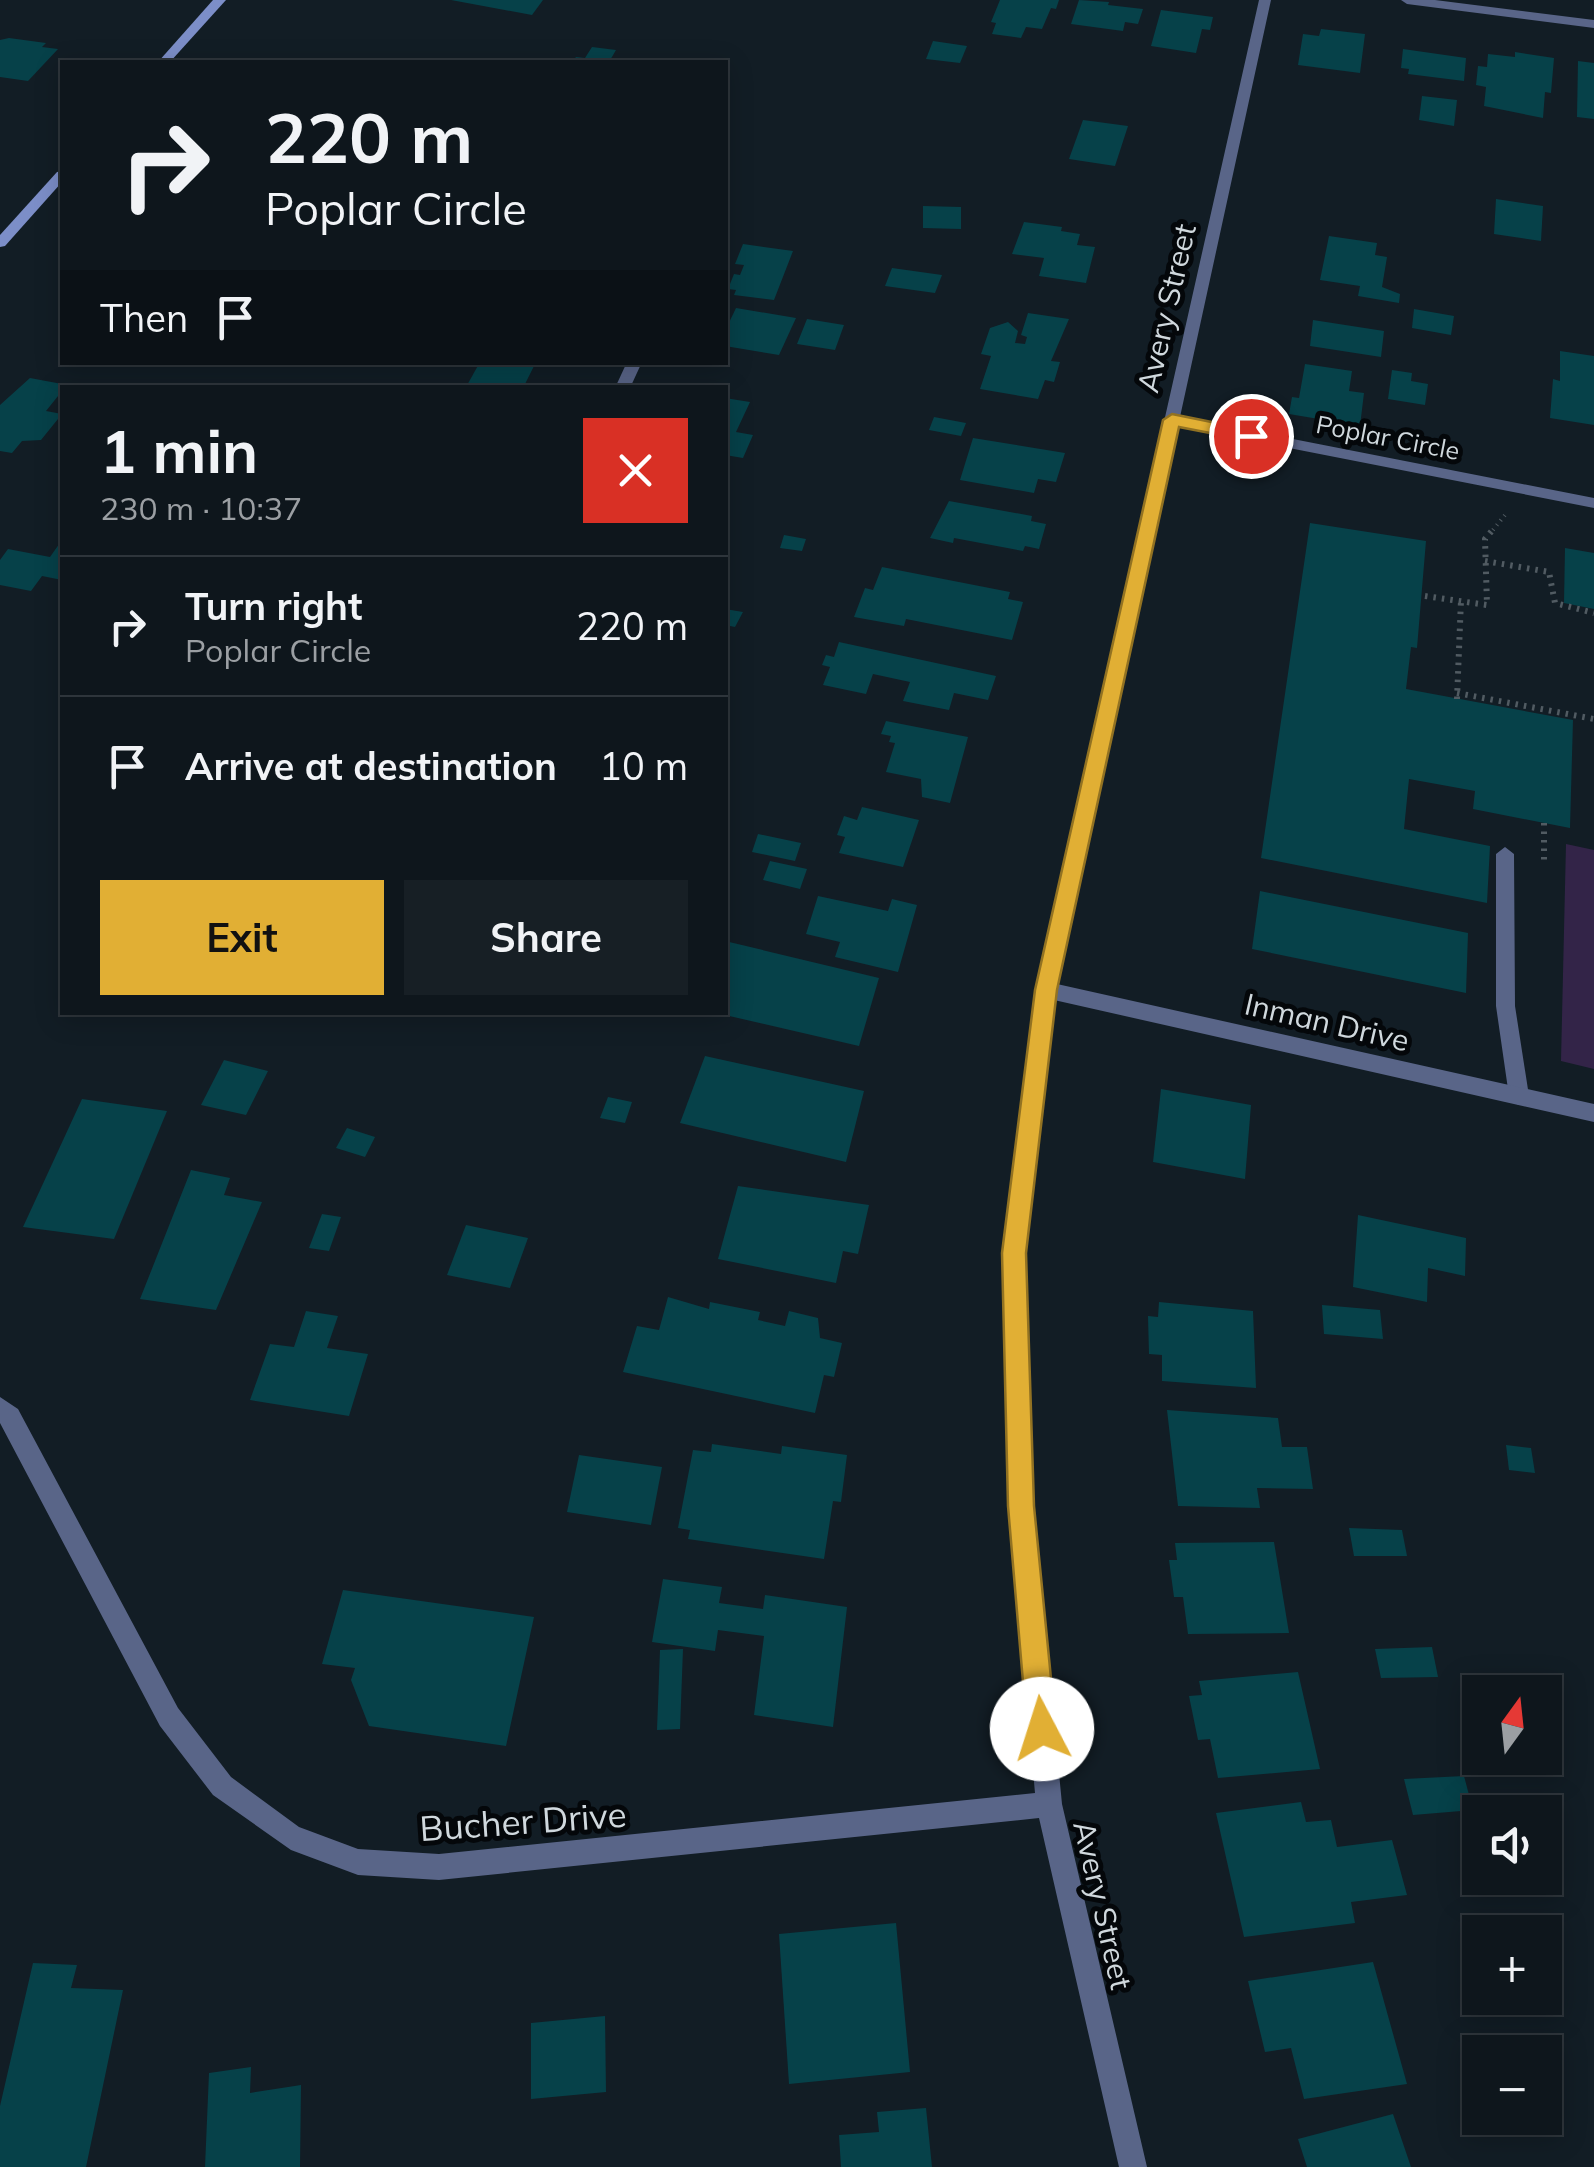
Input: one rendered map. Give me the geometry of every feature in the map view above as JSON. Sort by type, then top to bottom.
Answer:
[{"type":"main road","points":[[166,60],[220,0]]},
{"type":"main road","points":[[0,244],[60,177]]},
{"type":"street","name":"Avery Street","points":[[1133,2167],[1048,1804],[1021,1506],[1014,1253],[1046,990],[1265,0]]},
{"type":"street","points":[[1407,0],[1594,24]]},
{"type":"street","name":"Poplar Circle","points":[[1172,420],[1594,503]]},
{"type":"street","points":[[1504,854],[1501,964],[1511,1062],[1519,1096]]},
{"type":"street","name":"Inman Drive","points":[[1046,990],[1594,1113]]},
{"type":"street","name":"Bucher Drive","points":[[0,1408],[10,1417],[169,1718],[222,1786],[291,1837],[358,1862],[439,1867],[839,1822],[1048,1804]]},
{"type":"path","points":[[1425,596],[1487,605],[1485,539],[1508,512]]},
{"type":"path","points":[[1486,561],[1549,572],[1555,603],[1594,613]]},
{"type":"path","points":[[1461,600],[1457,696],[1594,718]]},
{"type":"path","points":[[1544,823],[1544,855]]},
{"type":"shaded area","points":[[1566,844],[1594,850],[1594,1069],[1561,1061]]},
{"type":"building","points":[[451,0],[543,0],[532,15]]},
{"type":"building","points":[[1000,0],[1059,0],[1042,29],[1026,27],[1021,38],[992,34],[996,23],[991,22]]},
{"type":"building","points":[[1079,0],[1143,9],[1138,24],[1125,22],[1123,31],[1071,24]]},
{"type":"building","points":[[1161,10],[1213,17],[1210,30],[1202,29],[1196,53],[1151,46]]},
{"type":"building","points":[[1321,29],[1365,34],[1360,73],[1298,65],[1303,34],[1319,36]]},
{"type":"building","points":[[0,40],[46,43],[42,47],[58,49],[28,81],[0,77]]},
{"type":"building","points":[[933,41],[967,46],[960,63],[926,59]]},
{"type":"building","points":[[592,47],[616,50],[610,60],[574,60],[585,58]]},
{"type":"building","points":[[1403,49],[1466,58],[1464,81],[1408,74],[1409,69],[1401,68]]},
{"type":"building","points":[[1515,52],[1554,58],[1551,93],[1545,92],[1543,118],[1484,106],[1486,87],[1476,85],[1478,66],[1487,67],[1488,54],[1515,57]]},
{"type":"building","points":[[1578,61],[1594,63],[1594,119],[1577,117]]},
{"type":"building","points":[[1422,96],[1457,100],[1454,126],[1419,120]]},
{"type":"building","points":[[1083,120],[1128,126],[1115,166],[1069,159]]},
{"type":"building","points":[[1496,199],[1543,206],[1541,241],[1494,234]]},
{"type":"building","points":[[923,206],[961,207],[961,229],[923,228]]},
{"type":"building","points":[[1024,222],[1062,227],[1061,231],[1080,234],[1077,245],[1095,247],[1086,283],[1039,276],[1044,258],[1012,254]]},
{"type":"building","points":[[1329,236],[1377,243],[1375,255],[1387,257],[1382,287],[1400,294],[1399,303],[1358,296],[1360,286],[1320,280]]},
{"type":"building","points":[[743,244],[793,251],[774,300],[734,295],[736,290],[728,289],[734,274],[740,275],[744,265],[735,264]]},
{"type":"building","points":[[892,268],[942,275],[935,293],[885,286]]},
{"type":"building","points":[[736,308],[796,318],[779,355],[728,346],[728,325]]},
{"type":"building","points":[[1414,309],[1454,316],[1451,335],[1412,328]]},
{"type":"building","points":[[1028,313],[1069,319],[1051,361],[1060,362],[1054,382],[1045,380],[1038,399],[980,389],[991,356],[981,354],[990,328],[1008,322],[1018,331],[1015,343],[1025,344],[1027,337],[1021,335]]},
{"type":"building","points":[[807,319],[844,325],[835,350],[797,344]]},
{"type":"building","points":[[1313,320],[1384,331],[1381,357],[1310,346]]},
{"type":"building","points":[[1560,351],[1594,356],[1594,425],[1550,418],[1553,379],[1560,381]]},
{"type":"building","points":[[1305,364],[1352,371],[1349,391],[1364,393],[1360,426],[1289,414],[1292,397],[1299,398]]},
{"type":"building","points":[[478,365],[534,365],[524,385],[467,385]]},
{"type":"building","points":[[1392,370],[1412,373],[1411,381],[1428,384],[1425,405],[1388,399]]},
{"type":"building","points":[[30,378],[62,384],[60,394],[46,411],[60,416],[41,440],[22,441],[12,453],[0,451],[0,405]]},
{"type":"building","points":[[728,398],[750,402],[736,432],[753,435],[743,458],[728,456]]},
{"type":"building","points":[[934,417],[966,423],[961,436],[929,430]]},
{"type":"building","points":[[973,438],[1065,453],[1056,482],[1038,479],[1034,493],[960,480]]},
{"type":"building","points":[[949,501],[1032,516],[1031,521],[1046,524],[1039,549],[1025,546],[1023,551],[954,538],[953,543],[930,538]]},
{"type":"building","points":[[1310,523],[1426,541],[1417,648],[1411,647],[1406,689],[1573,720],[1570,828],[1473,809],[1475,791],[1409,779],[1404,829],[1490,846],[1487,903],[1261,858]]},
{"type":"building","points":[[784,535],[806,539],[802,551],[780,548]]},
{"type":"building","points":[[60,543],[60,580],[42,576],[31,591],[0,585],[0,560],[8,549],[50,557]]},
{"type":"building","points":[[1565,548],[1594,553],[1594,609],[1564,603]]},
{"type":"building","points":[[882,567],[1010,592],[1008,599],[1023,602],[1012,640],[906,619],[904,626],[854,617],[865,588],[873,590]]},
{"type":"building","points":[[728,610],[743,612],[735,627],[728,626]]},
{"type":"building","points":[[839,642],[996,676],[988,700],[954,693],[949,710],[903,701],[910,682],[873,674],[866,694],[823,685],[830,667],[822,665],[826,655],[834,657]]},
{"type":"building","points":[[886,721],[968,737],[950,803],[922,797],[921,779],[886,772],[895,743],[889,742],[891,736],[881,734]]},
{"type":"building","points":[[862,807],[919,820],[903,867],[839,853],[845,837],[837,835],[844,816],[857,820]]},
{"type":"building","points":[[758,834],[801,843],[795,861],[752,852]]},
{"type":"building","points":[[770,861],[807,869],[800,889],[763,880]]},
{"type":"building","points":[[1260,891],[1468,933],[1466,993],[1252,949]]},
{"type":"building","points":[[818,896],[888,911],[892,899],[917,905],[898,972],[835,957],[840,942],[806,934]]},
{"type":"building","points":[[728,942],[879,978],[859,1046],[725,1015]]},
{"type":"building","points":[[705,1056],[864,1091],[846,1162],[680,1123]]},
{"type":"building","points":[[224,1060],[268,1071],[246,1115],[201,1105]]},
{"type":"building","points":[[1161,1089],[1251,1105],[1245,1179],[1153,1162]]},
{"type":"building","points":[[608,1097],[632,1102],[625,1123],[600,1118]]},
{"type":"building","points":[[82,1099],[167,1111],[114,1239],[23,1227]]},
{"type":"building","points":[[347,1128],[375,1137],[365,1157],[336,1148]]},
{"type":"building","points":[[191,1170],[230,1178],[224,1195],[262,1202],[216,1310],[140,1299]]},
{"type":"building","points":[[738,1186],[869,1205],[858,1254],[843,1251],[836,1283],[718,1259]]},
{"type":"building","points":[[322,1214],[341,1217],[329,1251],[309,1248]]},
{"type":"building","points":[[1358,1215],[1466,1238],[1465,1276],[1428,1268],[1427,1302],[1353,1287]]},
{"type":"building","points":[[466,1225],[528,1238],[510,1288],[447,1275]]},
{"type":"building","points":[[668,1297],[709,1309],[710,1302],[760,1312],[758,1320],[785,1326],[789,1311],[818,1318],[820,1338],[842,1343],[834,1377],[824,1375],[815,1413],[623,1372],[637,1326],[659,1330]]},
{"type":"building","points":[[1159,1302],[1253,1311],[1256,1388],[1162,1381],[1162,1355],[1149,1354],[1148,1316],[1158,1317]]},
{"type":"building","points":[[1322,1305],[1380,1310],[1383,1339],[1324,1334]]},
{"type":"building","points":[[306,1311],[338,1316],[327,1348],[368,1354],[349,1416],[250,1400],[270,1344],[294,1347]]},
{"type":"building","points":[[1167,1410],[1278,1418],[1282,1447],[1307,1447],[1313,1489],[1257,1488],[1260,1508],[1178,1506]]},
{"type":"building","points":[[712,1444],[781,1454],[782,1446],[847,1455],[841,1502],[833,1501],[824,1559],[688,1539],[690,1530],[678,1528],[693,1450],[711,1452]]},
{"type":"building","points":[[1506,1445],[1531,1448],[1535,1473],[1509,1470]]},
{"type":"building","points":[[579,1455],[662,1467],[651,1525],[567,1512]]},
{"type":"building","points":[[1349,1528],[1402,1530],[1407,1556],[1354,1556]]},
{"type":"building","points":[[1274,1542],[1289,1633],[1188,1634],[1183,1597],[1174,1597],[1169,1560],[1177,1560],[1175,1543]]},
{"type":"building","points":[[663,1579],[722,1587],[719,1603],[763,1609],[765,1595],[847,1607],[833,1727],[754,1715],[764,1636],[718,1630],[715,1651],[652,1642]]},
{"type":"building","points":[[343,1590],[534,1617],[506,1746],[369,1726],[351,1680],[355,1668],[322,1664]]},
{"type":"building","points":[[1432,1647],[1438,1677],[1381,1678],[1375,1649]]},
{"type":"building","points":[[683,1649],[680,1729],[657,1730],[660,1650]]},
{"type":"building","points":[[1298,1672],[1320,1769],[1218,1778],[1210,1739],[1198,1740],[1189,1696],[1202,1695],[1199,1681]]},
{"type":"building","points":[[1464,1776],[1469,1795],[1462,1795],[1462,1811],[1413,1815],[1404,1779]]},
{"type":"building","points":[[1301,1802],[1306,1822],[1331,1820],[1337,1847],[1392,1840],[1407,1895],[1351,1902],[1355,1923],[1244,1937],[1216,1813]]},
{"type":"building","points":[[896,1923],[910,2072],[789,2084],[779,1934]]},
{"type":"building","points":[[1373,1962],[1407,2084],[1304,2099],[1291,2048],[1265,2052],[1248,1981]]},
{"type":"building","points":[[33,1963],[77,1965],[71,1988],[123,1990],[86,2167],[0,2167],[0,2106]]},
{"type":"building","points":[[605,2016],[606,2092],[531,2099],[531,2023]]},
{"type":"building","points":[[251,2067],[250,2093],[301,2085],[300,2167],[205,2167],[209,2073]]},
{"type":"building","points":[[926,2108],[932,2167],[841,2167],[839,2135],[879,2132],[877,2112]]},
{"type":"building","points":[[1393,2114],[1411,2167],[1307,2167],[1298,2139]]},
{"type":"route","points":[[1042,1729],[1021,1506],[1014,1253],[1046,990],[1172,420],[1251,436]]}]
